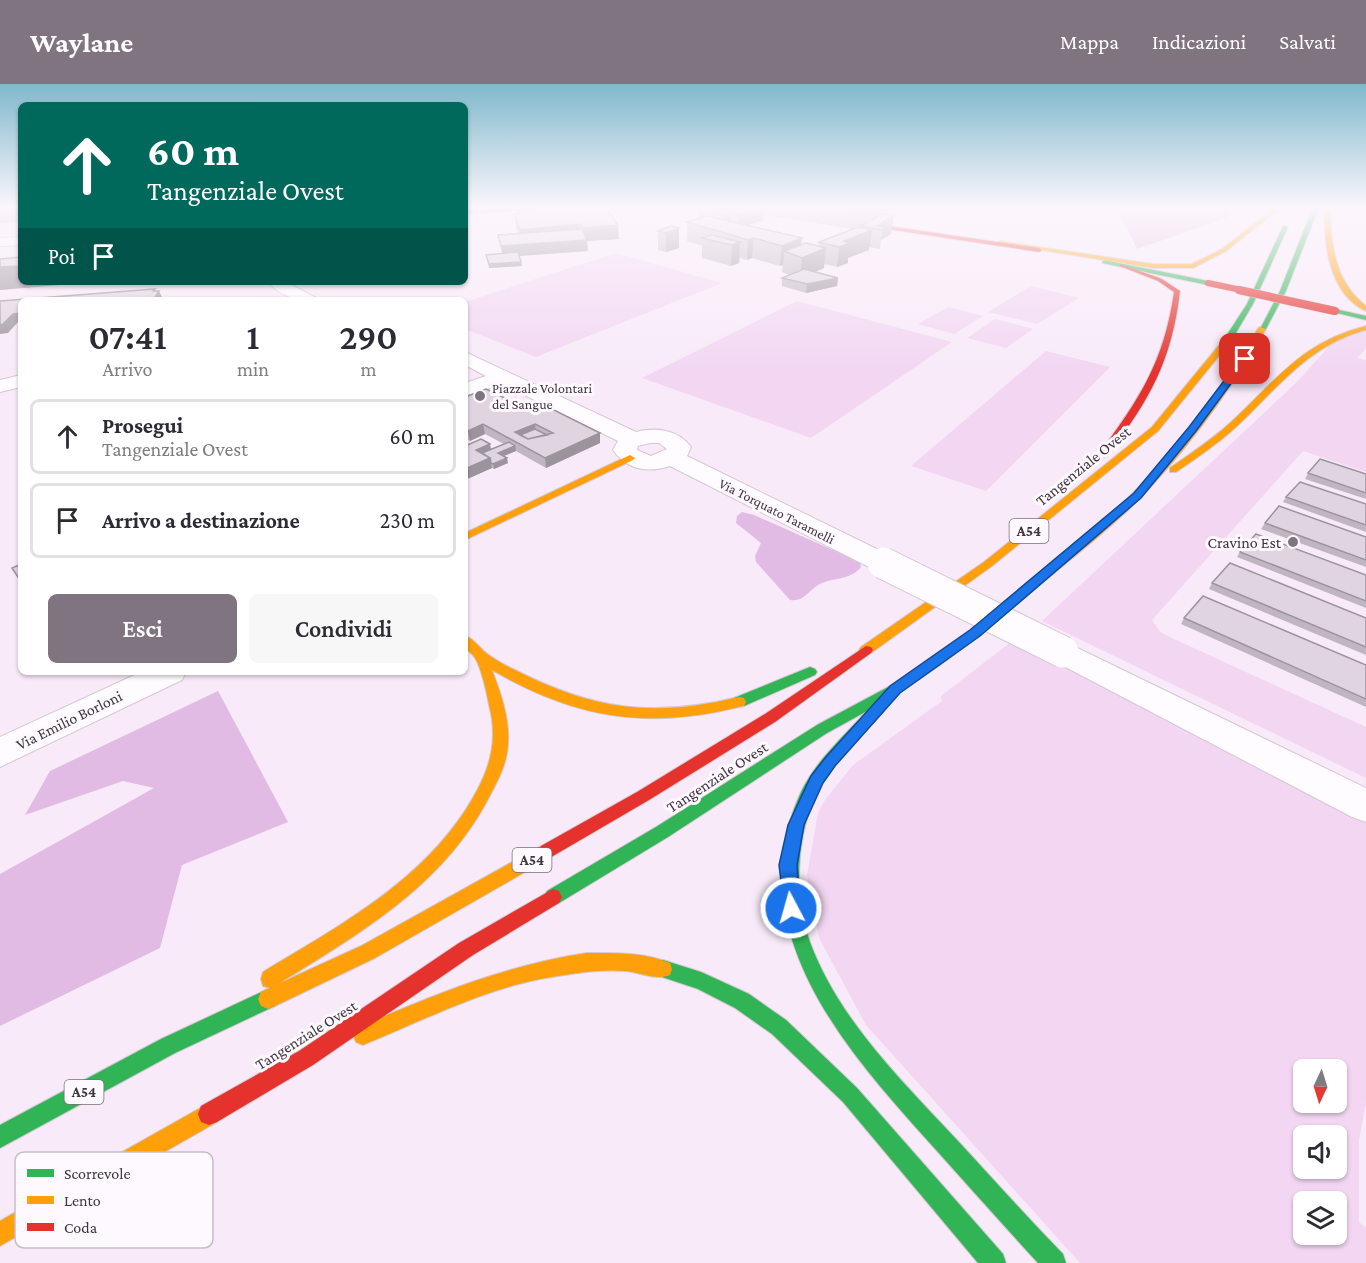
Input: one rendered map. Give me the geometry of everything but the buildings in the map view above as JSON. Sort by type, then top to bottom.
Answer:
[{"type":"main road","points":[[1105,262],[1366,318]]},
{"type":"main road","points":[[1127,262],[1153,266],[1193,266],[1201,262]]},
{"type":"main road","name":"Tangenziale Ovest","points":[[0,1137],[168,1046],[368,952],[524,864],[770,718],[988,564],[1155,429],[1195,383],[1250,304],[1269,262]]},
{"type":"main road","name":"Tangenziale Ovest","points":[[143,1152],[306,1058],[466,949],[662,832],[822,729],[895,689],[975,633],[1137,495],[1193,429],[1245,359],[1282,291],[1294,262]]},
{"type":"main road","points":[[1334,262],[1341,289],[1348,298],[1366,309]]},
{"type":"main road","points":[[1122,265],[1160,279],[1177,291]]},
{"type":"main road","points":[[1177,291],[1189,284],[1208,283]]},
{"type":"main road","points":[[1070,498],[1129,421],[1154,381],[1169,350],[1176,319],[1177,291]]},
{"type":"main road","points":[[1137,495],[1218,438],[1318,344],[1344,331],[1366,328]]},
{"type":"main road","points":[[469,533],[632,449]]},
{"type":"main road","points":[[468,644],[482,660],[570,704],[600,712],[664,716],[697,713],[749,700],[877,642]]},
{"type":"main road","points":[[168,1046],[397,894],[432,867],[461,837],[489,785],[501,747],[497,713],[482,660]]},
{"type":"main road","points":[[895,689],[830,762],[805,802],[796,825],[788,865],[788,886],[799,943],[815,981],[872,1065],[1054,1263]]},
{"type":"main road","points":[[306,1058],[479,989],[549,967],[616,962],[676,972],[734,995],[765,1014],[794,1038],[851,1096],[994,1263]]},
{"type":"main road","name":"Tangenziale Ovest","points":[[0,1234],[15,1225]]},
{"type":"street","points":[[268,285],[271,291],[282,297]]},
{"type":"street","points":[[280,285],[286,290],[304,297]]},
{"type":"street","points":[[468,360],[496,379]]},
{"type":"street","points":[[468,376],[496,379],[528,390],[632,449]]},
{"type":"street","points":[[468,389],[496,379]]},
{"type":"street","points":[[0,387],[18,382]]},
{"type":"street","name":"Via Torquato Taramelli","points":[[632,449],[646,462],[672,458],[1063,652],[1366,806]]},
{"type":"street","name":"Via Emilio Borloni","points":[[0,753],[164,675]]},
{"type":"shaded area","points":[[588,262],[648,262],[722,283],[536,357],[468,330],[468,301]]},
{"type":"shaded area","points":[[1031,286],[1079,298],[1037,324],[988,312]]},
{"type":"shaded area","points":[[797,301],[952,342],[811,438],[642,378]]},
{"type":"shaded area","points":[[948,307],[983,316],[954,334],[918,324]]},
{"type":"shaded area","points":[[995,319],[1033,329],[1006,348],[967,338]]},
{"type":"shaded area","points":[[1366,331],[1366,349],[1357,358],[1366,360],[1366,472],[1303,451],[1152,620],[1160,632],[1172,638],[1366,727],[1366,778],[1042,621],[1297,382],[1333,342]]},
{"type":"shaded area","points":[[1046,351],[1110,367],[986,491],[911,466]]},
{"type":"shaded area","points":[[742,512],[754,515],[860,562],[861,567],[852,575],[818,585],[806,596],[790,600],[756,562],[755,556],[761,543],[736,523],[737,516]]},
{"type":"shaded area","points":[[1011,642],[1085,677],[1366,823],[1366,1102],[1359,1140],[1359,1222],[1366,1228],[1366,1263],[1080,1263],[866,1025],[819,938],[807,875],[818,813],[825,800],[853,765],[942,701],[941,696]]},
{"type":"shaded area","points":[[218,691],[288,822],[182,865],[160,948],[0,1026],[0,874],[154,788],[123,781],[25,815],[50,771]]},
{"type":"traffic: fast","points":[[1104,262],[1208,283]]},
{"type":"traffic: fast","points":[[1227,341],[1250,304],[1269,262]]},
{"type":"traffic: fast","points":[[1262,329],[1283,291],[1294,262]]},
{"type":"traffic: fast","points":[[1335,311],[1366,318]]},
{"type":"traffic: fast","points":[[553,897],[662,832],[822,729],[895,689],[975,633],[1027,589]]},
{"type":"traffic: fast","points":[[739,702],[810,672]]},
{"type":"traffic: fast","points":[[878,708],[828,763],[805,800],[791,849],[790,897],[801,942],[820,985],[846,1027],[876,1066],[1054,1263]]},
{"type":"traffic: fast","points":[[663,969],[701,981],[742,1001],[779,1027],[850,1095],[994,1263]]},
{"type":"traffic: fast","points":[[0,1137],[168,1046],[268,999]]},
{"type":"traffic: slow","points":[[1127,262],[1153,266],[1193,266],[1201,262]]},
{"type":"traffic: slow","points":[[1333,262],[1345,289],[1366,309]]},
{"type":"traffic: slow","points":[[1173,470],[1225,432],[1308,353],[1326,342],[1366,328]]},
{"type":"traffic: slow","points":[[1027,589],[1112,519],[1138,494],[1189,436],[1235,373],[1262,329]]},
{"type":"traffic: slow","points":[[866,650],[988,564],[1155,429],[1227,341]]},
{"type":"traffic: slow","points":[[468,536],[630,458]]},
{"type":"traffic: slow","points":[[468,644],[485,659],[516,677],[578,703],[604,709],[656,715],[710,709],[739,702]]},
{"type":"traffic: slow","points":[[270,979],[364,920],[393,898],[421,875],[446,849],[468,820],[486,788],[501,745],[498,712],[482,660]]},
{"type":"traffic: slow","points":[[268,999],[368,952],[547,851]]},
{"type":"traffic: slow","points":[[363,1035],[471,991],[548,968],[587,962],[626,962],[663,969]]},
{"type":"traffic: slow","points":[[143,1152],[209,1114]]},
{"type":"traffic: slow","points":[[0,1234],[15,1225]]},
{"type":"traffic: jam","points":[[1104,454],[1132,416],[1154,378],[1169,338],[1177,291],[1160,280],[1122,265]]},
{"type":"traffic: jam","points":[[1208,283],[1335,311]]},
{"type":"traffic: jam","points":[[547,851],[643,796],[770,718],[866,650]]},
{"type":"traffic: jam","points":[[209,1114],[306,1058],[466,949],[553,897]]},
{"type":"place","name":"Piazzale Volontari del Sangue","points":[[480,396]]},
{"type":"place","name":"Cravino Est","points":[[1293,542]]},
{"type":"route","points":[[791,908],[788,865],[796,825],[816,780],[830,762],[895,689],[975,633],[1039,581],[1137,495],[1193,429],[1245,359]]}]
